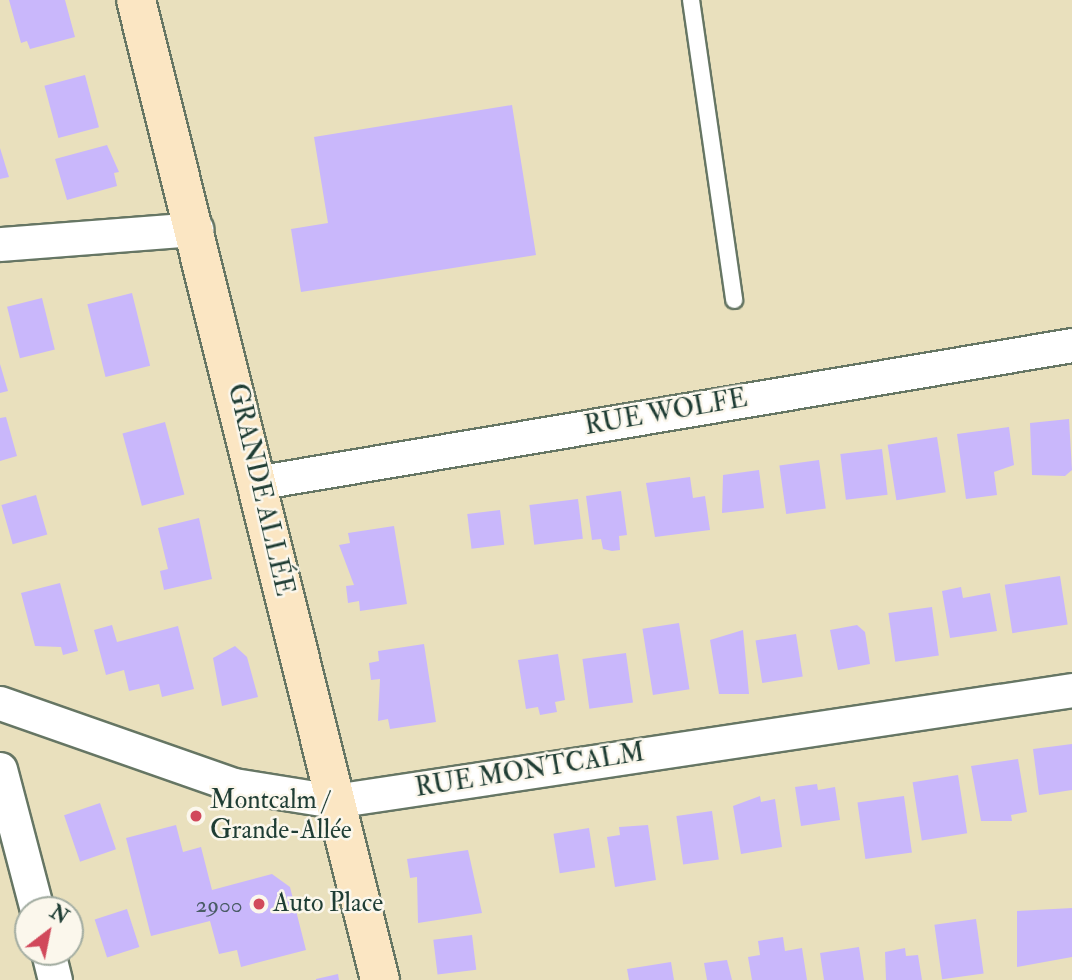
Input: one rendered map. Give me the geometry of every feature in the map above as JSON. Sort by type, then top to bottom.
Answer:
[{"type":"main road","name":"GRANDE ALLÉE","points":[[136,0],[261,482],[334,801],[380,980]]},
{"type":"street","points":[[0,244],[196,229]]},
{"type":"street","name":"RUE WOLFE","points":[[261,482],[1072,345]]},
{"type":"street","name":"RUE MONTCALM","points":[[0,703],[234,785],[334,801],[1072,690]]},
{"type":"street","points":[[0,769],[33,896]]},
{"type":"lane","points":[[691,0],[734,300]]},
{"type":"building","points":[[9,0],[65,0],[75,37],[30,49],[27,41],[21,43]]},
{"type":"building","points":[[85,75],[99,127],[58,138],[44,86]]},
{"type":"building","points":[[512,105],[536,255],[301,292],[291,229],[328,223],[314,137]]},
{"type":"building","points":[[107,145],[119,172],[114,173],[117,186],[67,200],[55,159]]},
{"type":"building","points":[[0,148],[9,177],[0,179]]},
{"type":"building","points":[[132,293],[150,366],[106,377],[87,304]]},
{"type":"building","points":[[42,298],[55,349],[20,358],[7,307]]},
{"type":"building","points":[[0,364],[8,391],[0,393]]},
{"type":"building","points":[[6,417],[17,456],[0,461],[0,418]]},
{"type":"building","points":[[1069,419],[1072,470],[1065,476],[1032,475],[1030,423]]},
{"type":"building","points":[[165,422],[184,494],[142,506],[122,433]]},
{"type":"building","points":[[1009,427],[1014,465],[994,472],[997,495],[966,499],[957,434]]},
{"type":"building","points":[[937,437],[946,492],[896,500],[888,445]]},
{"type":"building","points":[[882,449],[888,495],[846,500],[840,454]]},
{"type":"building","points":[[819,460],[826,509],[786,514],[779,466]]},
{"type":"building","points":[[759,470],[764,508],[722,513],[723,475]]},
{"type":"building","points":[[690,477],[693,498],[705,496],[710,530],[655,537],[646,483]]},
{"type":"building","points":[[621,491],[627,535],[619,536],[620,550],[603,549],[601,539],[592,540],[586,496]]},
{"type":"building","points":[[36,495],[47,534],[13,544],[1,505]]},
{"type":"building","points":[[578,499],[583,539],[534,545],[529,505]]},
{"type":"building","points":[[500,510],[504,545],[472,549],[467,514]]},
{"type":"building","points":[[199,518],[212,579],[164,590],[160,571],[168,569],[158,528]]},
{"type":"building","points":[[394,526],[407,604],[360,611],[359,601],[348,603],[346,586],[354,585],[339,545],[350,543],[348,533]]},
{"type":"building","points":[[1060,576],[1068,624],[1012,633],[1005,585]]},
{"type":"building","points":[[60,583],[78,651],[63,655],[61,647],[35,646],[21,593]]},
{"type":"building","points":[[961,587],[963,598],[990,593],[997,631],[950,638],[942,591]]},
{"type":"building","points":[[932,607],[939,656],[895,662],[888,613]]},
{"type":"building","points":[[679,623],[689,689],[653,695],[642,629]]},
{"type":"building","points":[[112,625],[117,642],[178,626],[194,689],[162,697],[159,684],[129,691],[124,670],[106,675],[94,630]]},
{"type":"building","points":[[857,625],[865,632],[870,664],[838,670],[830,630]]},
{"type":"building","points":[[743,630],[749,694],[719,694],[710,640]]},
{"type":"building","points":[[796,634],[803,676],[762,683],[756,640]]},
{"type":"building","points":[[424,644],[436,722],[390,729],[388,719],[378,721],[380,679],[371,680],[369,663],[379,661],[378,651]]},
{"type":"building","points":[[235,646],[247,657],[258,697],[222,706],[213,658]]},
{"type":"building","points":[[626,653],[633,703],[589,709],[582,659]]},
{"type":"building","points":[[558,654],[565,700],[555,702],[557,712],[540,715],[538,707],[526,709],[518,660]]},
{"type":"building","points":[[1072,744],[1072,790],[1039,795],[1033,749]]},
{"type":"building","points":[[1018,759],[1027,812],[1011,815],[1012,821],[981,821],[971,766]]},
{"type":"building","points":[[958,775],[967,833],[922,840],[913,782]]},
{"type":"building","points":[[817,784],[818,790],[835,787],[840,820],[801,826],[795,787]]},
{"type":"building","points":[[760,796],[761,802],[775,799],[782,847],[741,854],[733,806]]},
{"type":"building","points":[[904,796],[912,852],[865,859],[857,803]]},
{"type":"building","points":[[100,803],[116,849],[80,862],[64,815]]},
{"type":"building","points":[[712,811],[719,860],[683,865],[676,816]]},
{"type":"building","points":[[176,825],[183,852],[201,847],[212,890],[272,874],[290,887],[306,950],[241,967],[237,950],[219,954],[210,921],[151,936],[126,838]]},
{"type":"building","points":[[648,825],[656,880],[615,887],[607,837],[620,835],[619,827]]},
{"type":"building","points":[[589,828],[595,868],[560,873],[553,834]]},
{"type":"building","points":[[468,850],[482,913],[418,923],[417,877],[410,878],[407,859]]},
{"type":"building","points":[[1072,908],[1072,957],[1017,967],[1017,911]]},
{"type":"building","points":[[127,909],[139,947],[107,958],[95,920]]},
{"type":"building","points":[[976,919],[984,973],[942,979],[934,925]]},
{"type":"building","points":[[472,935],[476,970],[438,974],[433,940]]},
{"type":"building","points":[[783,937],[785,951],[802,948],[807,980],[752,980],[748,957],[760,955],[758,941]]},
{"type":"building","points":[[859,947],[864,980],[824,980],[820,953]]},
{"type":"building","points":[[905,948],[906,956],[918,955],[922,980],[886,980],[885,952]]},
{"type":"building","points":[[727,960],[732,980],[707,980],[704,963]]},
{"type":"building","points":[[671,962],[674,980],[629,980],[627,969]]},
{"type":"building","points":[[338,974],[339,980],[316,980],[316,979]]},
{"type":"place","name":"Montcalm / Grande-Allée","points":[[196,816]]},
{"type":"place","name":"Auto Place","points":[[259,904]]}]
